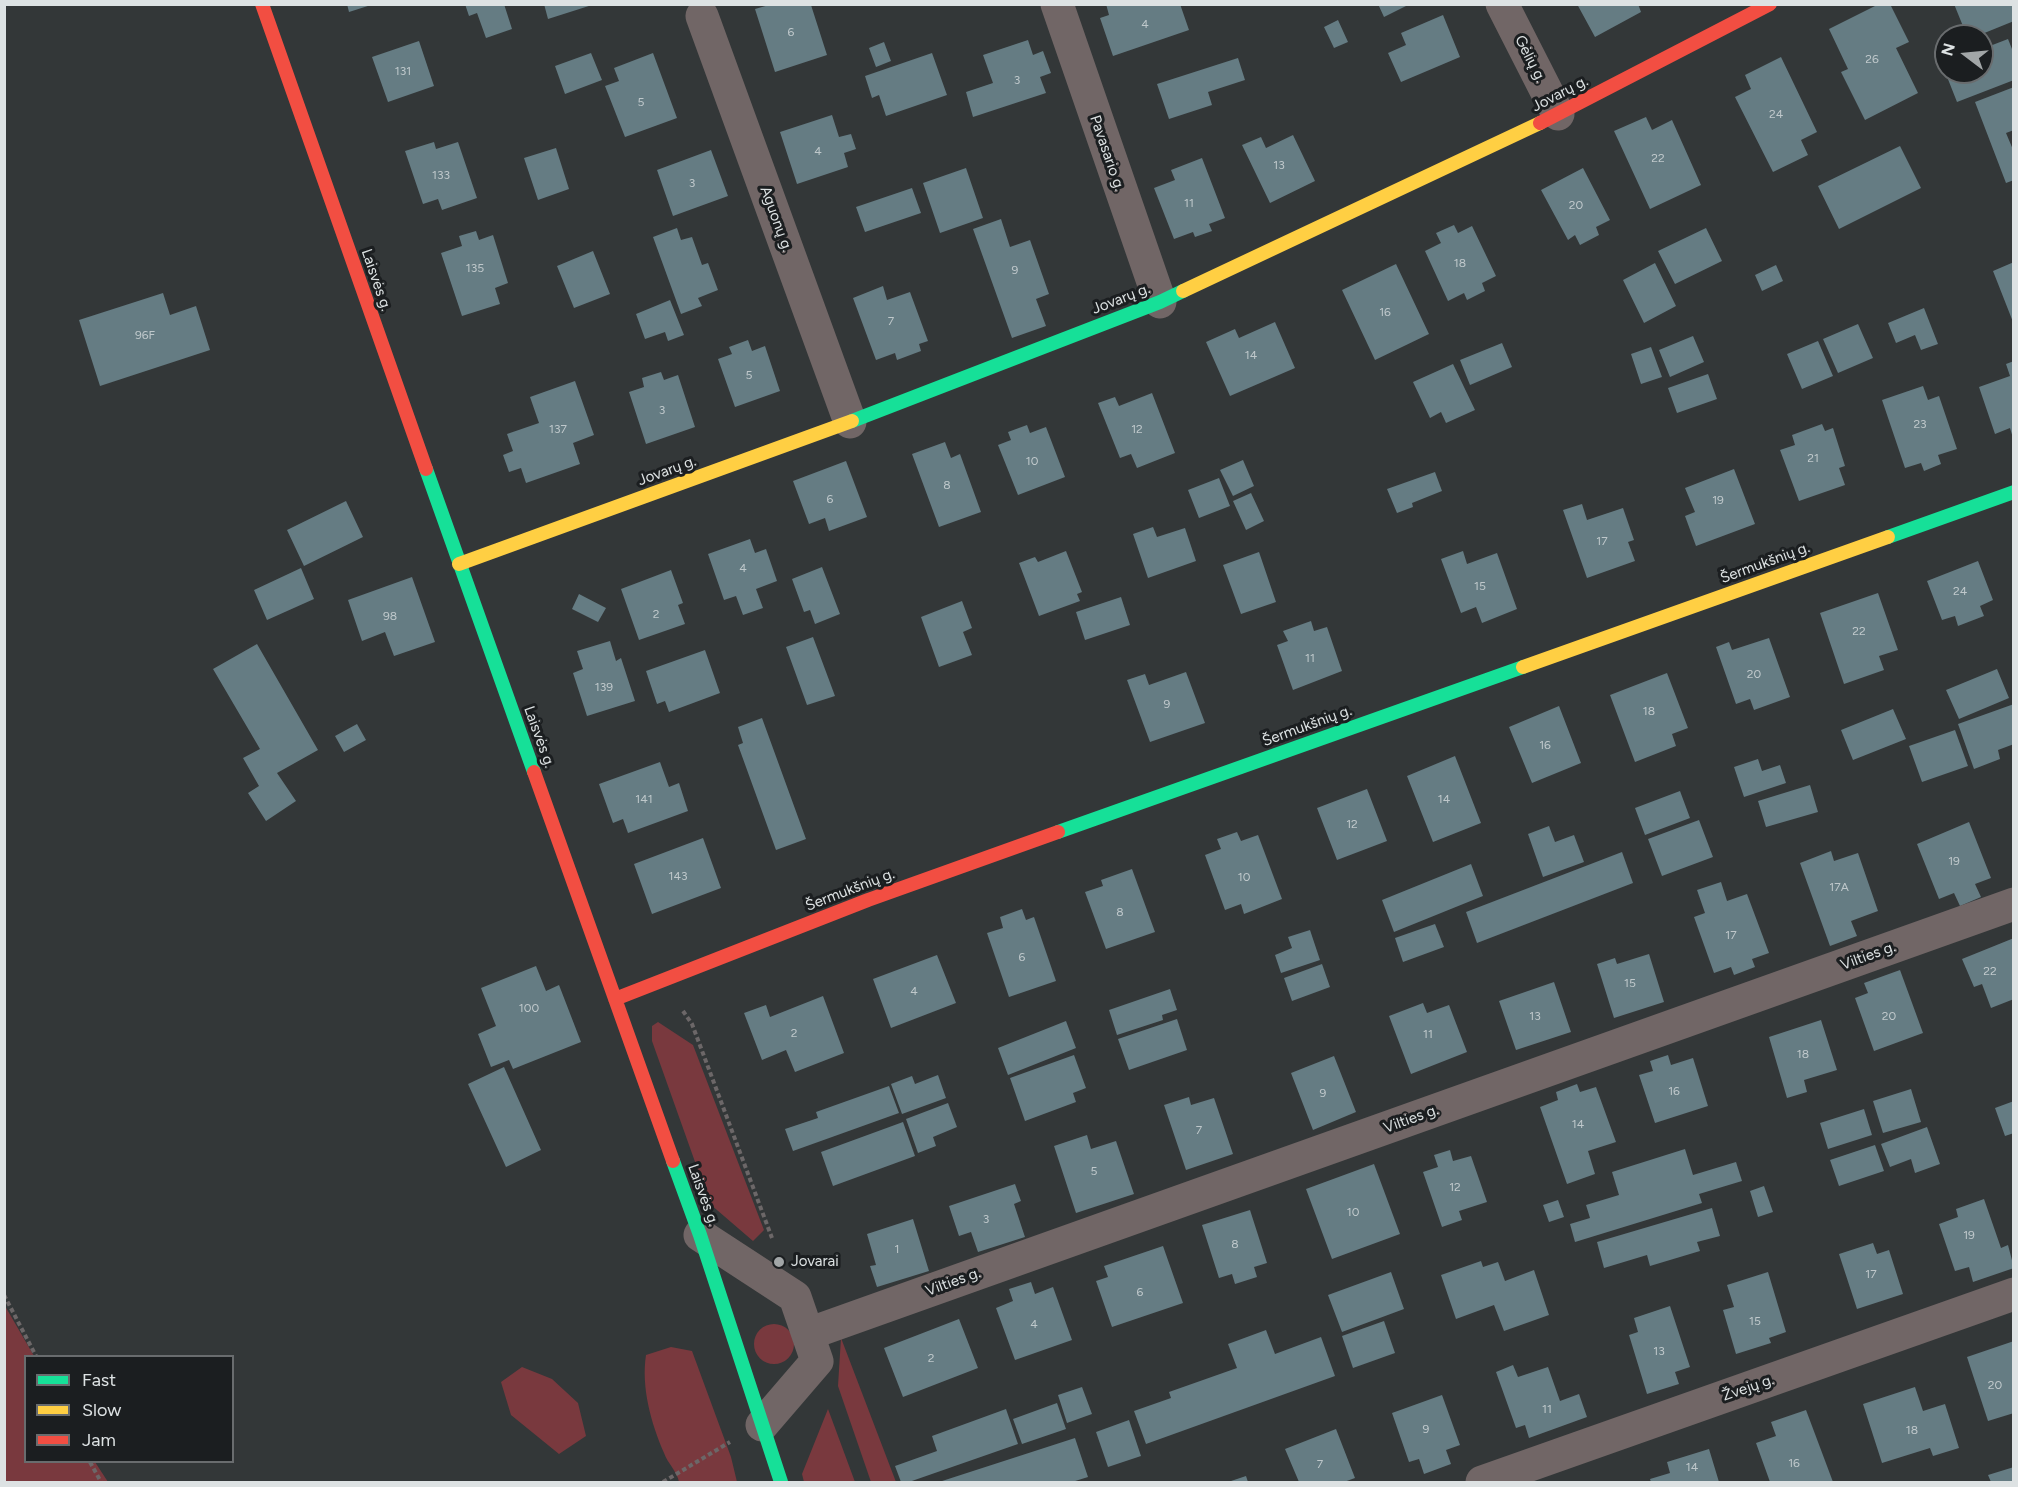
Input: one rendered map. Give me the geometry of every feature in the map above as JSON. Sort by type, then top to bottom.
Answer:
[{"type":"street","name":"Laisvės g.","points":[[262,4],[459,564],[700,1235],[781,1482]]},
{"type":"street","name":"Pavasario g.","points":[[1057,4],[1160,302]]},
{"type":"street","name":"Gėlių g.","points":[[1502,4],[1558,114]]},
{"type":"street","name":"Jovarų g.","points":[[459,564],[850,422],[1160,302],[1558,114],[1770,4]]},
{"type":"street","name":"Aguonų g.","points":[[702,16],[850,422]]},
{"type":"street","name":"Šermukšnių g.","points":[[615,999],[868,900],[2013,492]]},
{"type":"street","name":"Vilties g.","points":[[808,1334],[2013,904]]},
{"type":"street","points":[[700,1235],[795,1298],[817,1361],[762,1425]]},
{"type":"street","name":"Žvejų g.","points":[[1482,1482],[2013,1294]]},
{"type":"path","points":[[663,980],[692,1024],[774,1243]]},
{"type":"path","points":[[4,1295],[35,1355]]},
{"type":"path","points":[[663,1482],[762,1425]]},
{"type":"path","points":[[91,1463],[101,1482]]},
{"type":"shaded area","points":[[658,1022],[693,1045],[764,1230],[753,1241],[710,1204],[652,1041],[652,1026]]},
{"type":"shaded area","points":[[5,1306],[33,1355],[24,1355],[24,1463],[96,1463],[108,1482],[5,1482]]},
{"type":"shaded area","points":[[774,1324],[788,1330],[794,1344],[788,1358],[774,1364],[760,1358],[754,1344],[760,1330]]},
{"type":"shaded area","points":[[841,1338],[896,1482],[871,1482],[838,1386]]},
{"type":"shaded area","points":[[671,1347],[692,1351],[731,1457],[737,1482],[679,1482],[666,1457],[648,1405],[645,1367],[646,1355]]},
{"type":"shaded area","points":[[522,1367],[552,1379],[578,1403],[586,1436],[559,1454],[511,1415],[501,1382]]},
{"type":"shaded area","points":[[828,1409],[855,1482],[804,1482],[802,1474]]},
{"type":"building","points":[[347,4],[371,4],[371,5],[349,12]]},
{"type":"building","points":[[465,4],[504,4],[512,29],[486,38],[477,13],[469,16]]},
{"type":"building","points":[[544,4],[592,4],[592,5],[548,19]]},
{"type":"building","points":[[1106,4],[1180,4],[1189,30],[1113,56],[1100,18],[1109,15]]},
{"type":"building","points":[[1378,4],[1410,4],[1384,17]]},
{"type":"building","points":[[1577,4],[1638,4],[1641,12],[1595,37]]},
{"type":"building","points":[[1879,4],[1890,4],[1909,42],[1896,48],[1918,93],[1865,120],[1841,72],[1848,69],[1829,29]]},
{"type":"building","points":[[1954,4],[2014,4],[2014,21],[1994,29],[1994,24],[1962,24]]},
{"type":"building","points":[[769,5],[811,5],[827,55],[775,72],[755,9]]},
{"type":"building","points":[[1443,15],[1460,57],[1401,82],[1388,53],[1406,45],[1401,33]]},
{"type":"building","points":[[1338,20],[1348,42],[1334,48],[1324,27]]},
{"type":"building","points":[[2008,39],[2014,54],[2014,80],[1957,102],[1950,84],[1994,84],[1994,44]]},
{"type":"building","points":[[1028,40],[1033,55],[1043,51],[1051,73],[1040,77],[1046,93],[973,117],[966,92],[993,83],[983,55]]},
{"type":"building","points":[[419,41],[434,86],[388,102],[372,57]]},
{"type":"building","points":[[884,42],[891,61],[876,67],[869,48]]},
{"type":"building","points":[[591,53],[602,80],[565,94],[555,66]]},
{"type":"building","points":[[653,53],[677,118],[625,137],[605,86],[619,81],[614,68]]},
{"type":"building","points":[[932,53],[947,95],[886,116],[879,95],[872,98],[865,76]]},
{"type":"building","points":[[1781,57],[1817,132],[1801,140],[1808,155],[1773,172],[1735,97],[1751,89],[1745,75]]},
{"type":"building","points":[[1238,58],[1245,80],[1208,92],[1212,105],[1169,119],[1157,84]]},
{"type":"building","points":[[2014,87],[2014,130],[2006,133],[2014,152],[2014,180],[2006,183],[1975,102]]},
{"type":"building","points":[[832,115],[839,137],[851,134],[856,149],[844,153],[848,167],[797,184],[780,132]]},
{"type":"building","points":[[1646,117],[1652,130],[1672,120],[1701,185],[1650,209],[1614,131]]},
{"type":"building","points":[[1293,135],[1315,181],[1270,203],[1242,145],[1261,137],[1266,148]]},
{"type":"building","points":[[434,142],[436,149],[458,142],[477,198],[442,210],[438,199],[423,204],[405,151]]},
{"type":"building","points":[[1900,146],[1921,188],[1839,229],[1818,186]]},
{"type":"building","points":[[556,148],[569,189],[538,200],[524,158]]},
{"type":"building","points":[[711,150],[728,196],[673,216],[657,170]]},
{"type":"building","points":[[1202,158],[1225,218],[1209,224],[1212,231],[1195,237],[1193,232],[1174,239],[1154,188],[1175,180],[1171,170]]},
{"type":"building","points":[[966,168],[983,218],[940,233],[923,183]]},
{"type":"building","points":[[1583,168],[1610,220],[1596,227],[1599,235],[1580,245],[1575,235],[1568,240],[1541,190]]},
{"type":"building","points":[[912,188],[921,213],[865,232],[856,207]]},
{"type":"building","points":[[1001,219],[1010,247],[1030,240],[1049,294],[1036,299],[1046,326],[1012,338],[973,229]]},
{"type":"building","points":[[1454,225],[1458,233],[1472,226],[1496,276],[1482,283],[1485,291],[1467,300],[1464,293],[1448,301],[1425,251],[1441,243],[1436,233]]},
{"type":"building","points":[[677,228],[681,240],[692,237],[702,265],[708,263],[718,290],[698,298],[702,306],[681,314],[653,237]]},
{"type":"building","points":[[1706,228],[1722,261],[1675,284],[1658,251]]},
{"type":"building","points":[[476,231],[479,240],[493,235],[508,283],[495,288],[500,304],[462,316],[441,253],[462,246],[459,236]]},
{"type":"building","points":[[593,251],[610,294],[574,308],[557,266]]},
{"type":"building","points":[[2014,262],[2014,322],[2013,322],[1993,271]]},
{"type":"building","points":[[1655,263],[1676,306],[1644,323],[1623,280]]},
{"type":"building","points":[[1396,264],[1429,334],[1375,360],[1342,290]]},
{"type":"building","points":[[1776,265],[1783,281],[1762,291],[1755,275]]},
{"type":"building","points":[[883,286],[887,300],[910,292],[928,341],[919,344],[921,351],[897,360],[895,353],[876,360],[853,298]]},
{"type":"building","points":[[163,293],[170,315],[196,306],[210,350],[100,386],[79,320]]},
{"type":"building","points":[[670,300],[684,335],[668,341],[665,332],[645,339],[636,314]]},
{"type":"building","points":[[1924,308],[1938,344],[1921,350],[1915,335],[1896,343],[1888,323]]},
{"type":"building","points":[[1275,322],[1295,368],[1230,396],[1206,342],[1235,329],[1239,338]]},
{"type":"building","points":[[1858,324],[1873,358],[1838,373],[1823,339]]},
{"type":"building","points":[[1693,336],[1704,362],[1670,377],[1659,350]]},
{"type":"building","points":[[748,340],[752,351],[765,346],[780,391],[735,407],[718,359],[732,354],[729,347]]},
{"type":"building","points":[[1818,341],[1833,376],[1802,389],[1787,354]]},
{"type":"building","points":[[1502,343],[1512,367],[1470,385],[1460,360]]},
{"type":"building","points":[[1651,347],[1662,377],[1641,384],[1631,354]]},
{"type":"building","points":[[2014,361],[2013,438],[2010,428],[1995,434],[1979,387],[2010,376],[2006,364]]},
{"type":"building","points":[[1453,364],[1475,410],[1446,423],[1441,412],[1430,418],[1413,382]]},
{"type":"building","points":[[661,372],[664,380],[678,375],[695,427],[646,444],[629,392],[644,387],[642,378]]},
{"type":"building","points":[[1708,374],[1717,399],[1677,413],[1668,388]]},
{"type":"building","points":[[575,381],[594,435],[573,443],[580,464],[526,483],[521,468],[509,472],[503,455],[513,451],[507,434],[539,423],[530,397]]},
{"type":"building","points":[[1923,386],[1928,400],[1939,396],[1957,449],[1938,455],[1941,464],[1924,471],[1921,463],[1905,468],[1882,400]]},
{"type":"building","points":[[1152,393],[1175,453],[1137,468],[1131,454],[1120,458],[1098,403],[1115,397],[1119,406]]},
{"type":"building","points":[[1822,424],[1825,431],[1833,428],[1845,466],[1839,468],[1845,485],[1799,501],[1780,450],[1795,445],[1792,435]]},
{"type":"building","points":[[1027,425],[1030,433],[1046,427],[1065,477],[1018,495],[998,445],[1011,440],[1008,432]]},
{"type":"building","points":[[945,442],[951,458],[960,454],[981,512],[939,527],[912,454]]},
{"type":"building","points":[[1243,460],[1254,486],[1233,496],[1220,470]]},
{"type":"building","points":[[846,461],[867,517],[829,531],[825,518],[809,524],[793,481]]},
{"type":"building","points":[[1734,469],[1755,524],[1696,546],[1685,516],[1695,512],[1685,488]]},
{"type":"building","points":[[1435,472],[1442,491],[1412,503],[1413,507],[1397,513],[1387,489]]},
{"type":"building","points":[[1219,478],[1230,506],[1199,518],[1188,490]]},
{"type":"building","points":[[1251,493],[1264,521],[1246,530],[1233,501]]},
{"type":"building","points":[[346,501],[363,537],[304,566],[287,530]]},
{"type":"building","points":[[1582,504],[1587,520],[1623,508],[1634,540],[1628,542],[1635,561],[1587,578],[1563,510]]},
{"type":"building","points":[[1153,527],[1157,537],[1185,528],[1196,561],[1148,578],[1133,534]]},
{"type":"building","points":[[750,539],[755,553],[766,549],[777,581],[756,589],[763,608],[743,615],[736,596],[724,600],[708,554]]},
{"type":"building","points":[[1066,551],[1082,592],[1077,594],[1080,601],[1039,616],[1019,563],[1035,557],[1038,562]]},
{"type":"building","points":[[1463,551],[1467,564],[1497,553],[1517,609],[1482,623],[1476,607],[1461,613],[1441,559]]},
{"type":"building","points":[[1259,552],[1276,602],[1241,614],[1223,565]]},
{"type":"building","points":[[1978,561],[1993,600],[1980,606],[1984,616],[1958,626],[1955,616],[1942,620],[1927,581]]},
{"type":"building","points":[[822,567],[840,614],[815,624],[810,610],[804,612],[792,579]]},
{"type":"building","points":[[301,568],[314,599],[267,620],[254,590]]},
{"type":"building","points":[[671,570],[683,603],[678,605],[685,624],[639,640],[621,589]]},
{"type":"building","points":[[412,577],[435,642],[394,656],[385,632],[362,641],[348,600]]},
{"type":"building","points":[[1878,593],[1898,650],[1879,656],[1884,670],[1844,684],[1820,613]]},
{"type":"building","points":[[579,594],[606,608],[598,622],[572,609]]},
{"type":"building","points":[[1121,597],[1130,625],[1085,640],[1076,612]]},
{"type":"building","points":[[962,601],[972,628],[963,632],[972,655],[939,667],[921,617]]},
{"type":"building","points":[[1311,621],[1314,631],[1327,627],[1342,671],[1293,690],[1277,645],[1288,641],[1283,631]]},
{"type":"building","points":[[813,637],[835,696],[807,705],[786,647]]},
{"type":"building","points":[[1769,638],[1790,697],[1754,710],[1750,699],[1736,704],[1716,647],[1729,642],[1732,650]]},
{"type":"building","points":[[610,641],[616,661],[621,658],[635,701],[587,716],[573,673],[583,669],[577,651]]},
{"type":"building","points":[[257,644],[318,750],[277,773],[296,801],[266,821],[248,793],[259,786],[243,758],[260,749],[213,669]]},
{"type":"building","points":[[705,650],[720,693],[669,712],[665,701],[657,704],[646,671]]},
{"type":"building","points":[[1997,669],[2009,698],[1959,719],[1946,690]]},
{"type":"building","points":[[1186,672],[1205,723],[1150,742],[1127,680],[1145,674],[1149,685]]},
{"type":"building","points":[[1667,673],[1688,728],[1672,734],[1676,746],[1635,762],[1610,695]]},
{"type":"building","points":[[2014,704],[2014,744],[1998,750],[2000,759],[1974,769],[1958,724]]},
{"type":"building","points":[[1559,706],[1581,763],[1532,783],[1509,727]]},
{"type":"building","points":[[1893,709],[1906,739],[1853,760],[1841,730]]},
{"type":"building","points":[[762,718],[806,839],[776,850],[738,745],[743,743],[738,727]]},
{"type":"building","points":[[357,724],[366,740],[344,752],[335,736]]},
{"type":"building","points":[[1955,730],[1968,766],[1922,782],[1909,746]]},
{"type":"building","points":[[1455,756],[1481,823],[1433,842],[1407,776]]},
{"type":"building","points":[[1758,759],[1762,771],[1780,765],[1786,783],[1744,797],[1734,767]]},
{"type":"building","points":[[660,762],[669,787],[679,783],[688,811],[628,833],[623,819],[613,823],[599,784]]},
{"type":"building","points":[[1810,785],[1818,812],[1766,827],[1758,801]]},
{"type":"building","points":[[1367,789],[1387,841],[1337,860],[1317,808]]},
{"type":"building","points":[[1680,791],[1690,818],[1645,835],[1635,808]]},
{"type":"building","points":[[1699,820],[1713,857],[1662,876],[1648,839]]},
{"type":"building","points":[[1969,822],[1991,878],[1975,884],[1981,897],[1960,906],[1954,893],[1939,899],[1917,844]]},
{"type":"building","points":[[1549,826],[1555,842],[1574,835],[1584,862],[1543,877],[1528,834]]},
{"type":"building","points":[[1237,832],[1241,841],[1258,835],[1282,899],[1244,914],[1241,904],[1225,910],[1205,855],[1221,849],[1217,839]]},
{"type":"building","points":[[703,838],[721,888],[652,914],[634,864]]},
{"type":"building","points":[[1831,851],[1834,861],[1858,853],[1878,911],[1851,921],[1857,936],[1830,946],[1800,863]]},
{"type":"building","points":[[1622,852],[1633,883],[1477,943],[1466,912]]},
{"type":"building","points":[[1471,864],[1483,896],[1394,932],[1382,900]]},
{"type":"building","points":[[1132,869],[1155,932],[1106,949],[1085,892],[1103,886],[1101,880]]},
{"type":"building","points":[[1721,882],[1727,901],[1747,894],[1769,953],[1752,959],[1755,967],[1734,975],[1731,967],[1714,973],[1694,917],[1705,913],[1697,890]]},
{"type":"building","points":[[1022,909],[1026,920],[1034,917],[1056,981],[1009,997],[987,933],[1003,928],[1000,917]]},
{"type":"building","points":[[1435,924],[1444,947],[1403,962],[1395,938]]},
{"type":"building","points":[[1310,930],[1320,960],[1281,973],[1275,955],[1292,948],[1288,937]]},
{"type":"building","points":[[2014,938],[2014,999],[1991,1008],[1982,984],[1974,987],[1962,959]]},
{"type":"building","points":[[1649,954],[1664,1002],[1614,1018],[1597,964],[1615,958],[1617,964]]},
{"type":"building","points":[[937,955],[956,1003],[891,1028],[873,979]]},
{"type":"building","points":[[1322,964],[1330,987],[1292,1001],[1284,978]]},
{"type":"building","points":[[536,966],[546,991],[559,985],[581,1042],[513,1069],[509,1060],[491,1067],[478,1034],[496,1026],[481,988]]},
{"type":"building","points":[[1900,970],[1923,1033],[1874,1051],[1855,998],[1868,993],[1864,983]]},
{"type":"building","points":[[1554,982],[1571,1032],[1516,1050],[1499,1001]]},
{"type":"building","points":[[1170,989],[1177,1010],[1162,1015],[1163,1020],[1117,1035],[1109,1010]]},
{"type":"building","points":[[823,996],[844,1053],[795,1072],[786,1050],[762,1060],[744,1013],[766,1005],[770,1017]]},
{"type":"building","points":[[1423,1003],[1427,1013],[1449,1005],[1467,1052],[1411,1074],[1389,1016]]},
{"type":"building","points":[[1177,1019],[1187,1050],[1129,1070],[1118,1039]]},
{"type":"building","points":[[1821,1020],[1837,1070],[1804,1080],[1807,1092],[1787,1098],[1769,1037]]},
{"type":"building","points":[[1066,1021],[1076,1048],[1008,1075],[998,1048]]},
{"type":"building","points":[[1074,1055],[1086,1088],[1073,1093],[1076,1102],[1025,1121],[1010,1078]]},
{"type":"building","points":[[1668,1055],[1671,1065],[1693,1058],[1708,1106],[1655,1123],[1639,1075],[1653,1071],[1650,1061]]},
{"type":"building","points":[[1334,1056],[1356,1112],[1313,1130],[1291,1073]]},
{"type":"building","points":[[504,1067],[541,1150],[506,1167],[468,1084]]},
{"type":"building","points":[[938,1075],[946,1098],[902,1114],[891,1084],[912,1076],[915,1084]]},
{"type":"building","points":[[1577,1084],[1580,1092],[1596,1087],[1616,1142],[1588,1151],[1595,1174],[1567,1184],[1540,1107],[1558,1100],[1556,1092]]},
{"type":"building","points":[[889,1086],[899,1113],[793,1151],[785,1129],[818,1118],[816,1112]]},
{"type":"building","points":[[1911,1089],[1921,1122],[1883,1133],[1873,1101]]},
{"type":"building","points":[[1189,1097],[1191,1105],[1214,1098],[1233,1154],[1186,1170],[1164,1105]]},
{"type":"building","points":[[2014,1101],[2014,1133],[2005,1136],[1995,1108]]},
{"type":"building","points":[[948,1103],[957,1127],[933,1137],[936,1146],[918,1153],[906,1119]]},
{"type":"building","points":[[1864,1109],[1872,1135],[1828,1149],[1820,1123]]},
{"type":"building","points":[[903,1122],[915,1156],[833,1186],[821,1152]]},
{"type":"building","points":[[1927,1127],[1940,1164],[1915,1173],[1911,1159],[1890,1167],[1881,1144]]},
{"type":"building","points":[[1087,1135],[1091,1149],[1116,1141],[1134,1194],[1076,1213],[1054,1146]]},
{"type":"building","points":[[1875,1145],[1884,1171],[1839,1186],[1830,1160]]},
{"type":"building","points":[[1685,1149],[1693,1175],[1736,1162],[1742,1181],[1699,1194],[1702,1203],[1575,1242],[1570,1224],[1590,1218],[1586,1205],[1619,1195],[1612,1172]]},
{"type":"building","points":[[1450,1150],[1453,1161],[1471,1156],[1487,1202],[1459,1211],[1462,1220],[1442,1227],[1423,1172],[1438,1167],[1434,1155]]},
{"type":"building","points":[[1374,1164],[1400,1234],[1332,1259],[1306,1189]]},
{"type":"building","points":[[1015,1184],[1021,1201],[1014,1204],[1025,1237],[978,1252],[971,1232],[959,1236],[949,1206]]},
{"type":"building","points":[[1764,1186],[1773,1212],[1758,1217],[1750,1191]]},
{"type":"building","points":[[1984,1199],[2001,1248],[2008,1245],[2014,1268],[1973,1282],[1969,1267],[1955,1271],[1939,1224],[1958,1217],[1956,1209]]},
{"type":"building","points":[[1558,1200],[1564,1217],[1549,1222],[1543,1205]]},
{"type":"building","points":[[1712,1208],[1720,1236],[1697,1242],[1700,1251],[1650,1266],[1647,1255],[1604,1268],[1597,1242]]},
{"type":"building","points":[[1250,1210],[1267,1263],[1254,1267],[1257,1277],[1235,1284],[1232,1274],[1219,1278],[1202,1225]]},
{"type":"building","points":[[913,1219],[929,1271],[877,1287],[870,1266],[876,1265],[867,1234]]},
{"type":"building","points":[[1873,1243],[1877,1254],[1889,1250],[1903,1294],[1857,1309],[1839,1254]]},
{"type":"building","points":[[1163,1246],[1183,1303],[1112,1327],[1096,1281],[1108,1277],[1104,1266]]},
{"type":"building","points":[[1481,1261],[1483,1267],[1498,1262],[1505,1281],[1534,1270],[1549,1315],[1504,1331],[1494,1305],[1456,1319],[1441,1275]]},
{"type":"building","points":[[1391,1272],[1404,1309],[1342,1332],[1328,1295]]},
{"type":"building","points":[[1768,1272],[1786,1332],[1769,1338],[1771,1343],[1736,1354],[1723,1310],[1734,1307],[1727,1285]]},
{"type":"building","points":[[1031,1282],[1035,1294],[1053,1287],[1072,1340],[1015,1360],[996,1308],[1013,1301],[1009,1289]]},
{"type":"building","points":[[1670,1306],[1690,1367],[1675,1372],[1679,1384],[1647,1394],[1629,1335],[1638,1332],[1634,1318]]},
{"type":"building","points":[[959,1319],[978,1368],[903,1397],[884,1348]]},
{"type":"building","points":[[1384,1321],[1395,1353],[1353,1368],[1342,1336]]},
{"type":"building","points":[[1266,1330],[1275,1354],[1321,1337],[1335,1376],[1146,1444],[1134,1411],[1171,1398],[1169,1392],[1237,1368],[1228,1344]]},
{"type":"building","points":[[2014,1341],[2014,1413],[1988,1421],[1967,1357]]},
{"type":"building","points":[[1513,1365],[1518,1377],[1548,1367],[1560,1401],[1579,1394],[1587,1417],[1529,1438],[1525,1425],[1516,1428],[1496,1372]]},
{"type":"building","points":[[1082,1387],[1092,1414],[1067,1423],[1058,1395]]},
{"type":"building","points":[[1915,1387],[1923,1411],[1945,1404],[1959,1448],[1933,1456],[1930,1448],[1882,1463],[1863,1404]]},
{"type":"building","points":[[1442,1395],[1460,1445],[1446,1450],[1451,1464],[1424,1474],[1419,1459],[1409,1462],[1392,1413]]},
{"type":"building","points":[[1057,1403],[1066,1429],[1022,1444],[1013,1419]]},
{"type":"building","points":[[1006,1409],[1018,1444],[909,1482],[901,1482],[895,1466],[937,1451],[932,1436]]},
{"type":"building","points":[[1806,1410],[1833,1482],[1770,1482],[1756,1443],[1776,1436],[1771,1422]]},
{"type":"building","points":[[1129,1420],[1141,1456],[1108,1467],[1096,1432]]},
{"type":"building","points":[[1336,1429],[1355,1478],[1344,1482],[1299,1482],[1285,1449]]},
{"type":"building","points":[[1075,1438],[1088,1477],[1072,1482],[939,1482]]},
{"type":"building","points":[[1709,1449],[1719,1482],[1651,1482],[1650,1479],[1670,1473],[1667,1462]]},
{"type":"building","points":[[2014,1467],[2014,1482],[1991,1482],[1988,1475]]},
{"type":"building","points":[[1246,1476],[1248,1482],[1228,1482]]},
{"type":"traffic: fast","points":[[852,421],[1160,302],[1183,291]]},
{"type":"traffic: fast","points":[[426,469],[534,772]]},
{"type":"traffic: fast","points":[[1888,537],[2014,492]]},
{"type":"traffic: fast","points":[[1058,832],[1523,667]]},
{"type":"traffic: fast","points":[[673,1161],[700,1235],[781,1482]]},
{"type":"traffic: slow","points":[[1183,291],[1540,123]]},
{"type":"traffic: slow","points":[[459,564],[852,421]]},
{"type":"traffic: slow","points":[[1523,667],[1888,537]]},
{"type":"traffic: jam","points":[[262,4],[426,469]]},
{"type":"traffic: jam","points":[[1540,123],[1770,4]]},
{"type":"traffic: jam","points":[[534,772],[673,1161]]},
{"type":"traffic: jam","points":[[615,999],[868,900],[1058,832]]},
{"type":"place","name":"Jovarai","points":[[779,1262]]}]
